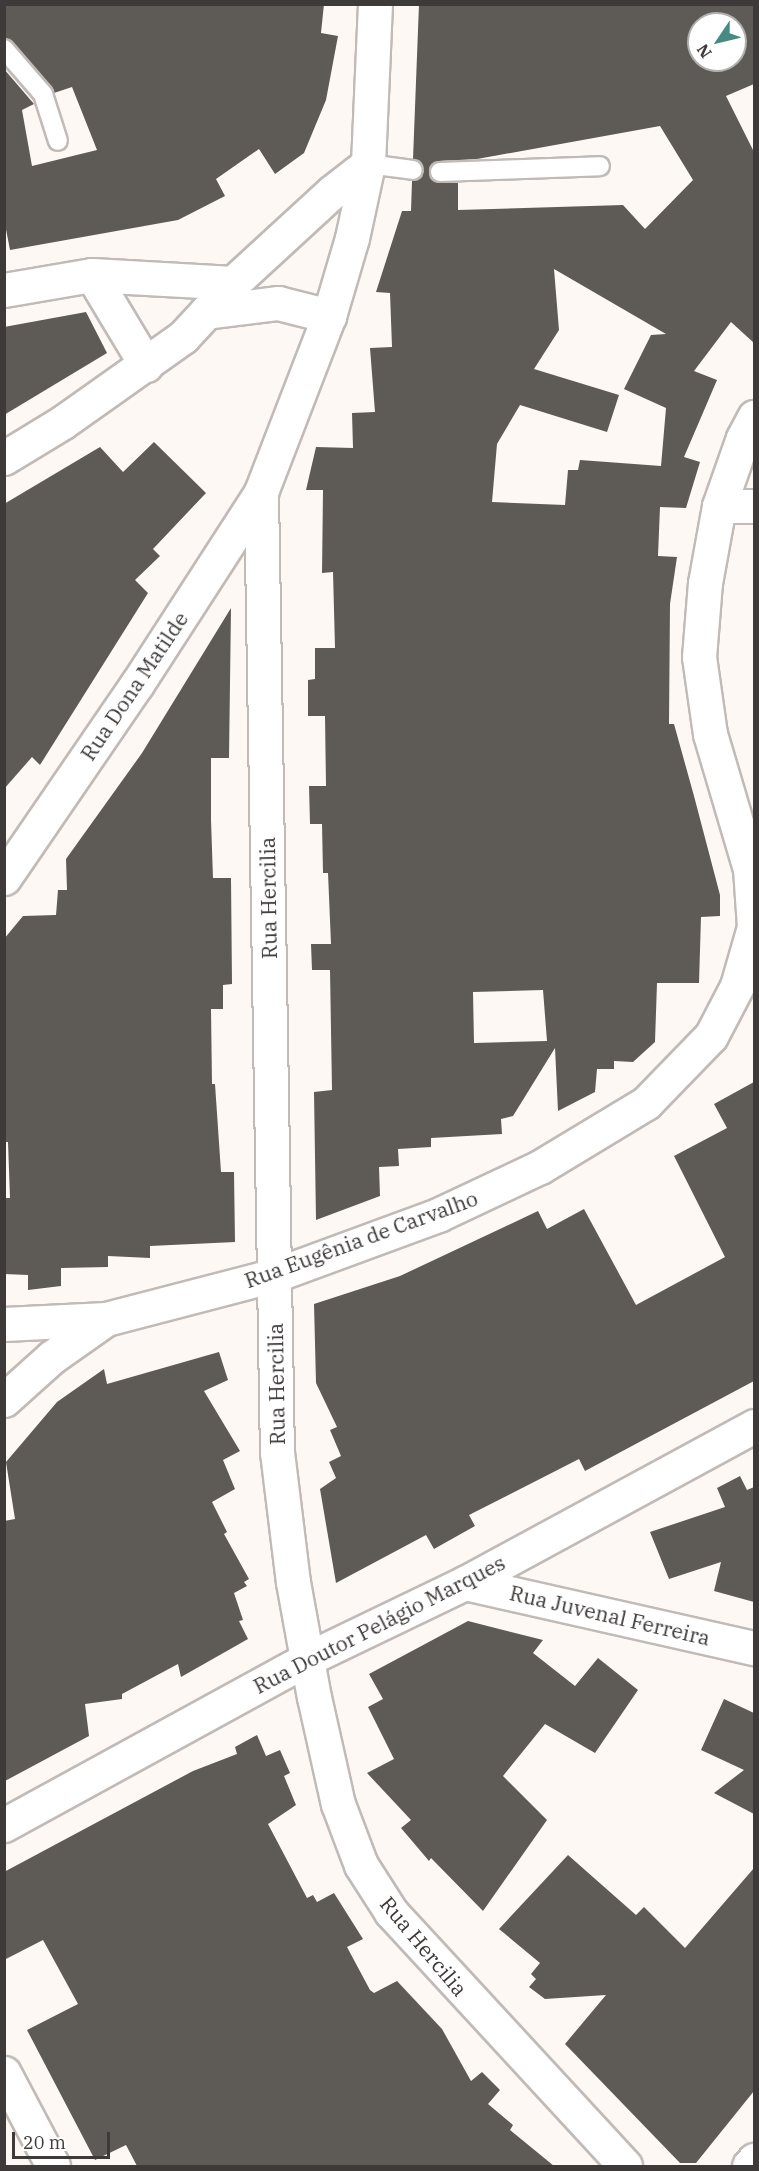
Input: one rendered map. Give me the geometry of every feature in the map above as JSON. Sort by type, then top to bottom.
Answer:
[{"type":"street","points":[[261,492],[329,316],[368,164],[375,4]]},
{"type":"street","points":[[4,458],[146,365],[206,312],[332,192],[368,164]]},
{"type":"street","points":[[4,290],[92,275],[233,284]]},
{"type":"street","points":[[92,275],[146,365]]},
{"type":"street","points":[[206,312],[278,303],[329,316]]},
{"type":"street","name":"Rua Eugênia de Carvalho","points":[[4,1324],[106,1319],[274,1275],[438,1215],[540,1167],[646,1103],[711,1036],[737,986],[754,927],[745,809],[710,734],[699,657],[705,583],[719,506],[743,438],[754,417]]},
{"type":"street","name":"Rua Dona Matilde","points":[[4,878],[137,684],[261,492]]},
{"type":"street","name":"Rua Hercilia","points":[[261,492],[277,1452],[306,1659],[338,1804],[361,1865],[390,1912],[625,2166]]},
{"type":"street","points":[[719,506],[754,507]]},
{"type":"street","points":[[4,1400],[52,1356],[106,1319]]},
{"type":"street","name":"Rua Doutor Pelágio Marques","points":[[4,1825],[306,1659],[465,1583],[521,1549],[754,1426]]},
{"type":"street","name":"Rua Juvenal Ferreira","points":[[465,1583],[754,1648]]},
{"type":"street","points":[[4,2073],[53,2166]]},
{"type":"street","points":[[749,2166],[754,2160]]},
{"type":"lane","points":[[4,49],[43,94],[58,141]]},
{"type":"lane","points":[[368,164],[413,170]]},
{"type":"lane","points":[[440,172],[600,166]]},
{"type":"building","points":[[4,4],[324,4],[321,33],[338,36],[326,100],[304,153],[275,174],[259,149],[216,179],[225,196],[178,220],[10,250],[4,219],[4,69],[34,104],[22,110],[32,166],[97,150],[72,87],[54,93],[4,37]]},
{"type":"building","points":[[419,4],[754,4],[754,84],[726,96],[754,152],[754,343],[731,322],[694,371],[717,380],[684,457],[700,462],[686,508],[660,507],[658,556],[677,557],[670,604],[669,724],[674,724],[694,796],[720,895],[720,916],[701,917],[699,983],[657,983],[655,1042],[633,1062],[614,1061],[614,1069],[597,1069],[595,1092],[558,1111],[555,1048],[513,1116],[501,1119],[502,1134],[431,1138],[431,1147],[398,1149],[399,1166],[379,1167],[380,1196],[316,1220],[314,1092],[332,1090],[330,970],[312,970],[311,944],[331,944],[328,873],[323,873],[322,824],[310,824],[309,786],[326,786],[325,716],[308,716],[308,680],[315,679],[315,648],[335,648],[333,572],[322,573],[323,490],[306,490],[316,447],[353,448],[352,413],[375,412],[370,348],[392,347],[390,293],[376,292],[402,211],[411,211],[412,181],[424,172],[420,162],[413,159]],"holes":[[[660,126],[693,180],[645,229],[623,205],[458,210],[458,183],[435,182],[429,173],[430,166],[439,161],[477,159]],[[554,269],[666,334],[651,335],[624,389],[666,408],[661,466],[580,460],[578,470],[568,470],[565,505],[492,502],[497,444],[520,405],[607,432],[619,395],[534,369],[559,330]],[[543,990],[547,1041],[474,1043],[473,992]]]},
{"type":"building","points":[[86,312],[107,353],[4,415],[4,327]]},
{"type":"building","points":[[154,442],[206,493],[153,549],[160,556],[135,580],[148,593],[40,765],[32,757],[4,789],[4,504],[100,447],[123,472]]},
{"type":"building","points":[[231,608],[229,758],[211,758],[211,820],[213,878],[231,878],[232,984],[223,985],[223,1009],[211,1009],[212,1084],[215,1084],[221,1172],[234,1172],[235,1242],[150,1246],[150,1258],[108,1256],[108,1267],[61,1268],[61,1286],[28,1290],[28,1275],[4,1274],[4,1198],[10,1198],[8,1142],[4,1142],[4,939],[23,916],[56,915],[58,890],[67,890],[66,859],[142,753]]},
{"type":"building","points":[[754,1082],[754,1381],[585,1471],[579,1459],[469,1515],[475,1526],[434,1549],[426,1535],[336,1583],[320,1489],[336,1478],[329,1462],[341,1456],[330,1430],[337,1427],[316,1383],[314,1304],[400,1276],[538,1211],[547,1229],[584,1209],[636,1305],[725,1257],[674,1156],[727,1128],[714,1104]]},
{"type":"building","points":[[219,1352],[228,1380],[204,1391],[240,1451],[223,1460],[235,1489],[212,1502],[227,1532],[224,1534],[249,1579],[244,1582],[247,1586],[234,1593],[243,1620],[239,1621],[248,1639],[181,1677],[178,1664],[122,1694],[122,1699],[85,1704],[89,1736],[5,1781],[4,1521],[15,1519],[6,1462],[57,1402],[104,1369],[107,1384]]},
{"type":"building","points":[[740,1476],[747,1490],[754,1487],[754,1602],[714,1591],[721,1562],[669,1579],[650,1532],[725,1507],[717,1488]]},
{"type":"building","points":[[468,1621],[543,1640],[533,1653],[575,1686],[598,1658],[638,1690],[595,1753],[545,1724],[503,1776],[547,1820],[483,1911],[431,1858],[429,1861],[401,1828],[411,1820],[367,1773],[394,1759],[368,1707],[383,1699],[369,1674]]},
{"type":"building","points":[[724,1699],[754,1713],[754,1814],[714,1793],[744,1770],[701,1750]]},
{"type":"building","points":[[257,1735],[266,1756],[280,1750],[290,1773],[284,1776],[296,1805],[268,1824],[307,1898],[313,1895],[317,1902],[334,1893],[363,1939],[347,1947],[370,1990],[374,1993],[397,1981],[442,2029],[471,2081],[482,2072],[500,2090],[488,2104],[513,2125],[510,2130],[554,2166],[137,2166],[126,2145],[95,2160],[27,2030],[78,2004],[43,1940],[4,1960],[4,1872],[193,1771],[237,1754],[235,1747]]},
{"type":"building","points":[[568,1855],[636,1915],[644,1907],[685,1948],[754,1868],[754,2091],[696,2163],[680,2163],[565,2044],[606,1995],[545,1999],[529,1987],[536,1979],[531,1974],[540,1963],[499,1929]]}]
